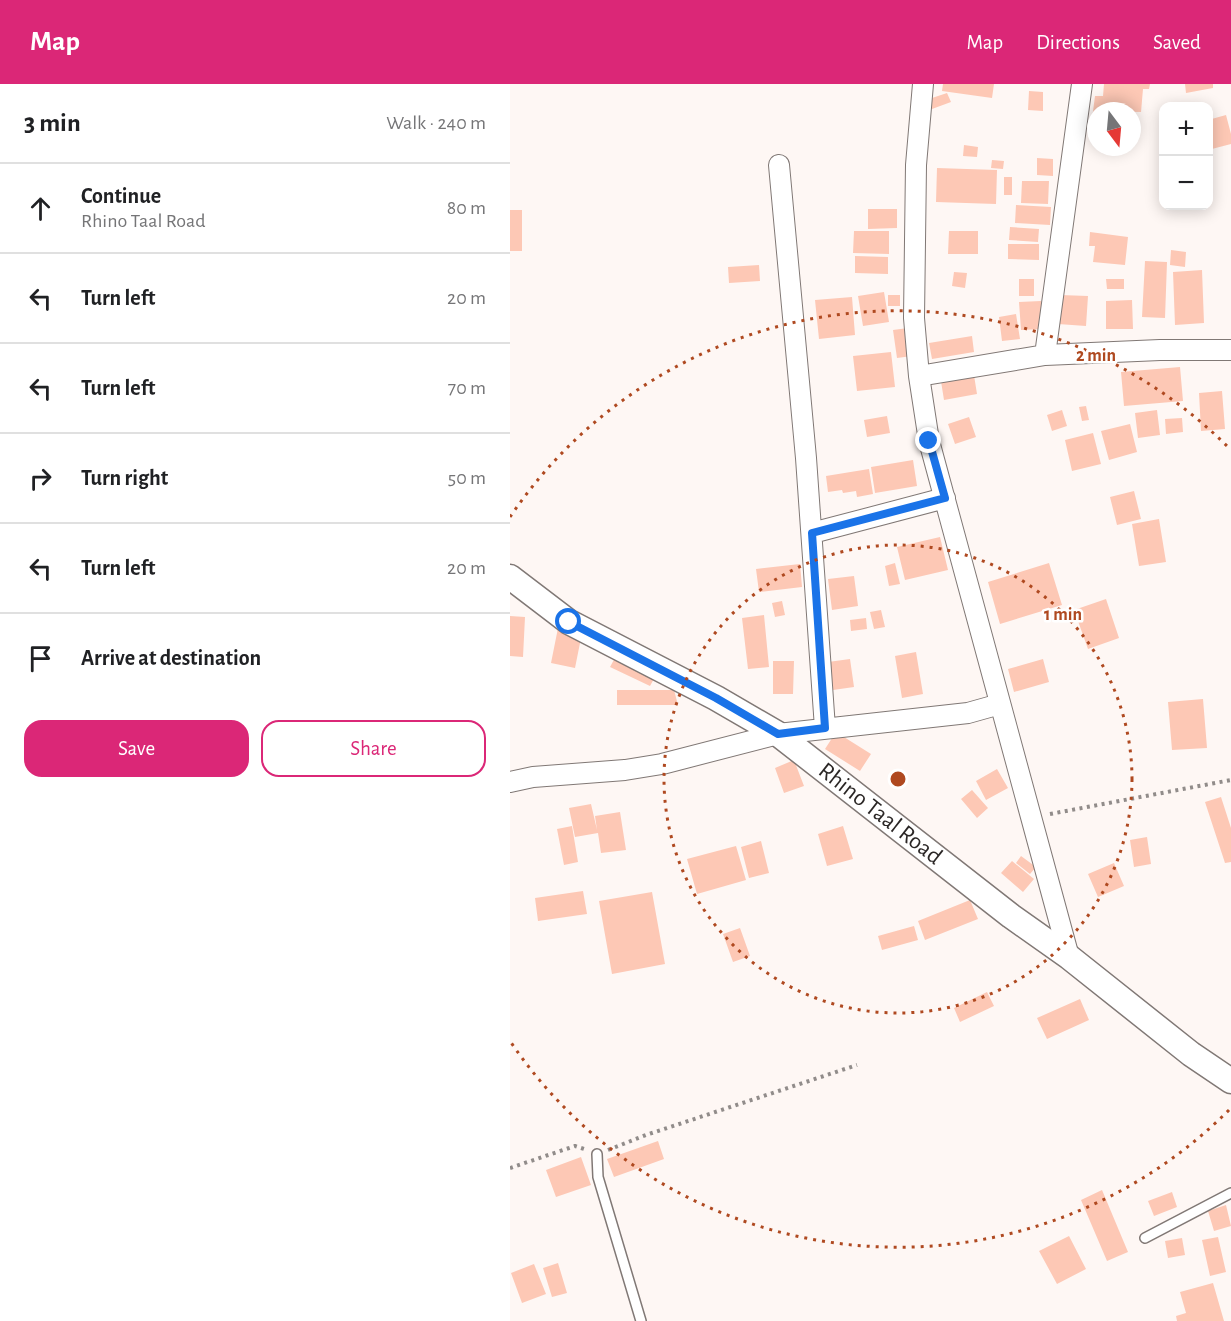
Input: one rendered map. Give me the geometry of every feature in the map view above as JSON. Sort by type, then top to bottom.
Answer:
[{"type":"street","points":[[1045,355],[1082,84]]},
{"type":"street","points":[[920,87],[914,232],[914,318],[919,376],[929,441],[1069,957]]},
{"type":"street","points":[[779,165],[812,533],[825,728]]},
{"type":"street","points":[[919,376],[1045,355],[1160,350],[1231,350]]},
{"type":"street","points":[[812,533],[945,498]]},
{"type":"street","name":"Rhino Taal Road","points":[[510,578],[569,622],[716,698],[778,734],[1011,916],[1069,957],[1191,1054],[1231,1081]]},
{"type":"street","points":[[510,782],[533,777],[625,770],[662,764],[778,734],[968,713],[1000,704]]},
{"type":"lane","points":[[597,1154],[598,1177],[641,1321]]},
{"type":"lane","points":[[1145,1238],[1231,1193]]},
{"type":"path","points":[[1032,818],[1231,780]]},
{"type":"path","points":[[510,1168],[575,1146],[597,1154],[646,1135],[857,1065]]},
{"type":"building","points":[[943,84],[994,84],[992,98],[942,91]]},
{"type":"building","points":[[1104,84],[1150,84],[1149,89],[1143,89],[1141,112],[1141,102],[1094,102],[1095,96],[1103,96]]},
{"type":"building","points":[[1185,84],[1213,84],[1213,88],[1186,93]]},
{"type":"building","points":[[1029,91],[1043,92],[1043,111],[1028,110]]},
{"type":"building","points":[[947,93],[951,102],[932,109],[929,99]]},
{"type":"building","points":[[1226,115],[1231,144],[1213,149],[1213,119]]},
{"type":"building","points":[[964,145],[978,147],[977,157],[963,156]]},
{"type":"building","points":[[1037,158],[1053,159],[1053,176],[1037,175]]},
{"type":"building","points":[[992,160],[1004,161],[1003,169],[991,168]]},
{"type":"building","points":[[937,168],[997,170],[996,204],[936,202]]},
{"type":"building","points":[[1004,177],[1012,177],[1012,195],[1004,195]]},
{"type":"building","points":[[1022,181],[1049,181],[1048,204],[1021,203]]},
{"type":"building","points":[[1016,205],[1051,207],[1050,225],[1015,223]]},
{"type":"building","points":[[868,209],[897,209],[897,228],[868,229]]},
{"type":"building","points":[[510,210],[522,210],[522,251],[510,251]]},
{"type":"building","points":[[1010,227],[1039,229],[1038,242],[1009,240]]},
{"type":"building","points":[[854,231],[889,231],[889,254],[853,253]]},
{"type":"building","points":[[949,231],[978,231],[978,254],[948,254]]},
{"type":"building","points":[[1090,232],[1128,237],[1125,265],[1093,262],[1095,246],[1089,246]]},
{"type":"building","points":[[1008,244],[1039,244],[1039,260],[1008,259]]},
{"type":"building","points":[[1171,250],[1186,252],[1185,267],[1170,265]]},
{"type":"building","points":[[855,256],[888,257],[888,274],[855,273]]},
{"type":"building","points":[[1145,261],[1167,262],[1165,318],[1142,317]]},
{"type":"building","points":[[759,265],[760,281],[729,283],[728,267]]},
{"type":"building","points":[[1202,270],[1204,323],[1175,325],[1173,272]]},
{"type":"building","points":[[954,272],[967,273],[965,288],[952,286]]},
{"type":"building","points":[[1019,279],[1034,279],[1034,296],[1019,296]]},
{"type":"building","points":[[1106,279],[1124,279],[1124,289],[1107,289]]},
{"type":"building","points":[[884,292],[889,322],[863,326],[858,296]]},
{"type":"building","points":[[888,295],[900,295],[900,306],[888,306]]},
{"type":"building","points":[[1060,295],[1088,296],[1086,326],[1058,324]]},
{"type":"building","points":[[852,297],[855,335],[819,339],[815,300]]},
{"type":"building","points":[[1132,300],[1133,329],[1106,329],[1106,301]]},
{"type":"building","points":[[1041,301],[1043,329],[1021,330],[1019,302]]},
{"type":"building","points":[[1016,314],[1020,339],[1002,341],[999,317]]},
{"type":"building","points":[[908,328],[912,356],[897,358],[893,330]]},
{"type":"building","points":[[972,336],[974,352],[932,359],[929,343]]},
{"type":"building","points":[[891,352],[895,387],[857,391],[853,356]]},
{"type":"building","points":[[1180,367],[1183,401],[1124,406],[1121,372]]},
{"type":"building","points":[[973,369],[977,394],[944,400],[940,375]]},
{"type":"building","points":[[1222,391],[1225,429],[1201,431],[1199,393]]},
{"type":"building","points":[[1086,406],[1089,420],[1082,421],[1079,407]]},
{"type":"building","points":[[1062,410],[1067,426],[1052,431],[1047,415]]},
{"type":"building","points":[[1157,410],[1160,435],[1138,438],[1135,413]]},
{"type":"building","points":[[887,416],[890,433],[867,437],[864,420]]},
{"type":"building","points":[[969,417],[976,437],[955,444],[948,424]]},
{"type":"building","points":[[1182,418],[1183,432],[1166,434],[1165,419]]},
{"type":"building","points":[[1130,424],[1137,452],[1109,460],[1101,431]]},
{"type":"building","points":[[1093,433],[1101,464],[1072,471],[1065,440]]},
{"type":"building","points":[[913,460],[917,486],[875,493],[871,467]]},
{"type":"building","points":[[869,469],[873,494],[857,497],[856,491],[828,492],[826,476]]},
{"type":"building","points":[[1134,491],[1141,519],[1117,525],[1110,497]]},
{"type":"building","points":[[1159,519],[1166,562],[1139,566],[1132,524]]},
{"type":"building","points":[[940,537],[948,570],[905,580],[897,547]]},
{"type":"building","points":[[895,563],[900,584],[889,586],[885,566]]},
{"type":"building","points":[[1049,563],[1062,605],[1000,624],[988,582]]},
{"type":"building","points":[[800,564],[802,587],[759,592],[756,569]]},
{"type":"building","points":[[854,576],[858,606],[832,610],[828,579]]},
{"type":"building","points":[[1106,599],[1119,638],[1088,649],[1074,610]]},
{"type":"building","points":[[782,601],[785,615],[775,617],[772,603]]},
{"type":"building","points":[[881,610],[885,627],[874,629],[870,612]]},
{"type":"building","points":[[764,615],[769,667],[748,669],[742,618]]},
{"type":"building","points":[[510,616],[525,617],[523,657],[510,656]]},
{"type":"building","points":[[866,618],[867,629],[851,631],[850,620]]},
{"type":"building","points":[[558,628],[582,633],[575,668],[551,663]]},
{"type":"building","points":[[916,652],[923,694],[902,698],[895,656]]},
{"type":"building","points":[[616,656],[656,675],[650,686],[610,667]]},
{"type":"building","points":[[850,659],[854,687],[833,690],[828,662]]},
{"type":"building","points":[[1043,659],[1049,682],[1014,692],[1008,669]]},
{"type":"building","points":[[773,661],[794,661],[793,694],[773,694]]},
{"type":"building","points":[[617,690],[674,690],[678,705],[617,705]]},
{"type":"building","points":[[1203,699],[1207,748],[1172,750],[1168,702]]},
{"type":"building","points":[[836,732],[871,754],[860,771],[825,749]]},
{"type":"building","points":[[794,760],[804,786],[784,793],[775,768]]},
{"type":"building","points":[[997,769],[1008,788],[986,800],[976,781]]},
{"type":"building","points":[[972,790],[988,808],[977,818],[961,799]]},
{"type":"building","points":[[1221,797],[1231,828],[1231,862],[1225,863],[1205,802]]},
{"type":"building","points":[[591,804],[597,830],[595,816],[620,812],[626,850],[601,853],[598,833],[575,837],[569,808]]},
{"type":"building","points":[[572,826],[578,862],[564,865],[557,829]]},
{"type":"building","points":[[843,826],[853,859],[827,866],[818,834]]},
{"type":"building","points":[[1147,837],[1151,864],[1134,867],[1130,840]]},
{"type":"building","points":[[761,841],[769,873],[749,878],[741,847]]},
{"type":"building","points":[[736,846],[746,880],[697,894],[687,859]]},
{"type":"building","points":[[1021,856],[1036,867],[1030,874],[1016,863]]},
{"type":"building","points":[[1012,861],[1034,879],[1023,892],[1001,873]]},
{"type":"building","points":[[1114,863],[1124,886],[1098,897],[1088,874]]},
{"type":"building","points":[[583,891],[587,914],[538,921],[535,898]]},
{"type":"building","points":[[652,892],[665,964],[612,974],[599,901]]},
{"type":"building","points":[[970,900],[978,919],[925,940],[918,921]]},
{"type":"building","points":[[914,926],[918,940],[882,950],[878,936]]},
{"type":"building","points":[[740,928],[750,956],[733,962],[723,934]]},
{"type":"building","points":[[987,992],[994,1006],[960,1022],[954,1008]]},
{"type":"building","points":[[1080,999],[1089,1020],[1047,1039],[1037,1018]]},
{"type":"building","points":[[658,1141],[664,1159],[614,1177],[607,1159]]},
{"type":"building","points":[[581,1157],[591,1185],[556,1197],[546,1170]]},
{"type":"building","points":[[1102,1190],[1128,1252],[1107,1261],[1081,1200]]},
{"type":"building","points":[[1172,1192],[1177,1207],[1154,1216],[1148,1201]]},
{"type":"building","points":[[1226,1205],[1231,1226],[1214,1231],[1208,1211]]},
{"type":"building","points":[[1069,1236],[1086,1269],[1057,1284],[1039,1251]]},
{"type":"building","points":[[1218,1237],[1226,1272],[1210,1276],[1202,1240]]},
{"type":"building","points":[[1182,1238],[1185,1255],[1168,1258],[1165,1241]]},
{"type":"building","points":[[558,1263],[567,1293],[552,1297],[543,1268]]},
{"type":"building","points":[[534,1264],[546,1294],[522,1303],[511,1273]]},
{"type":"building","points":[[1213,1283],[1224,1321],[1177,1321],[1176,1316],[1186,1313],[1180,1292]]},
{"type":"route","points":[[569,622],[716,698],[778,734],[825,728],[812,533],[945,498],[929,441]]}]
